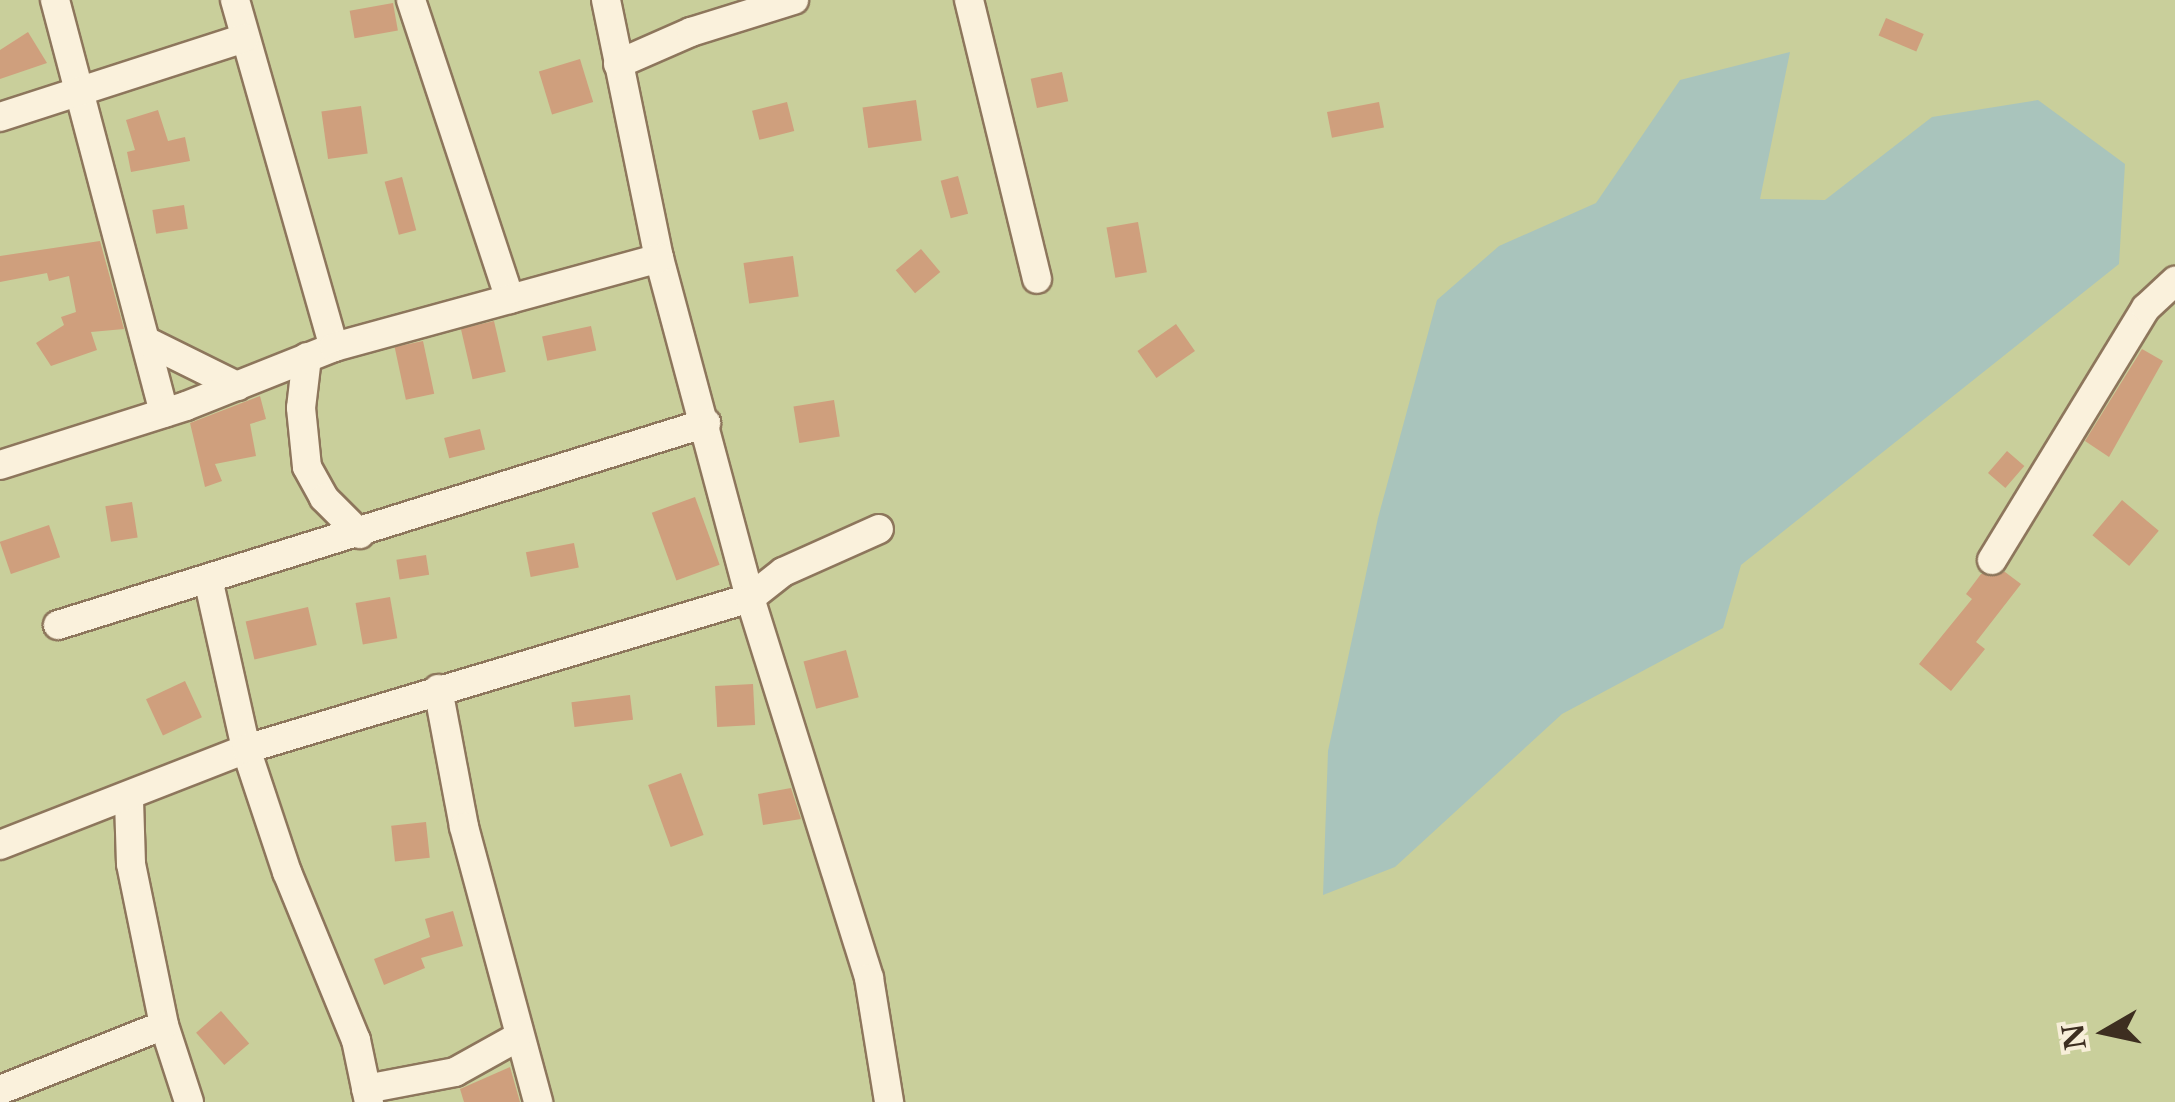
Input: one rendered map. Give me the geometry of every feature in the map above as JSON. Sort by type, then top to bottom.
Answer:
[{"type":"street","points":[[55,0],[164,413]]},
{"type":"street","points":[[236,0],[320,352],[302,434],[307,467],[324,498],[360,534]]},
{"type":"street","points":[[411,0],[510,299]]},
{"type":"street","points":[[606,0],[659,258],[750,598],[869,978],[884,1100]]},
{"type":"street","points":[[969,0],[1036,278]]},
{"type":"street","points":[[618,64],[780,2]]},
{"type":"street","points":[[0,117],[80,88],[245,38]]},
{"type":"street","points":[[1,462],[164,413],[320,352],[659,258]]},
{"type":"street","points":[[1992,560],[2136,324],[2175,281]]},
{"type":"street","points":[[146,341],[237,386]]},
{"type":"street","points":[[58,626],[209,583],[706,423]]},
{"type":"street","points":[[0,845],[129,800],[246,749],[438,688],[750,598],[784,572],[879,528]]},
{"type":"street","points":[[209,583],[246,749],[287,872],[356,1040],[368,1095],[410,1091],[474,1066],[516,1038]]},
{"type":"street","points":[[438,688],[516,1038],[538,1102]]},
{"type":"street","points":[[129,800],[131,864],[164,1025],[189,1102]]},
{"type":"street","points":[[0,1090],[164,1025]]},
{"type":"green space","points":[[0,0],[2175,0],[2175,1102],[0,1102]]},
{"type":"water","points":[[1790,52],[1760,199],[1825,200],[1932,117],[2038,100],[2125,164],[2119,264],[1741,565],[1723,628],[1562,714],[1395,867],[1323,895],[1328,751],[1378,518],[1437,300],[1499,246],[1596,203],[1680,80]]},
{"type":"building","points":[[393,3],[398,31],[355,38],[350,11]]},
{"type":"building","points":[[1886,18],[1924,34],[1916,52],[1879,35]]},
{"type":"building","points":[[28,32],[47,63],[0,79],[0,50]]},
{"type":"building","points":[[580,59],[593,102],[552,115],[539,72]]},
{"type":"building","points":[[1062,72],[1068,101],[1037,108],[1031,79]]},
{"type":"building","points":[[916,100],[922,141],[868,148],[863,108]]},
{"type":"building","points":[[787,102],[794,131],[759,140],[752,111]]},
{"type":"building","points":[[1379,102],[1384,128],[1332,138],[1327,112]]},
{"type":"building","points":[[361,106],[368,154],[328,159],[321,112]]},
{"type":"building","points":[[158,110],[168,141],[185,137],[190,161],[131,172],[127,152],[135,150],[126,120]]},
{"type":"building","points":[[958,176],[968,214],[951,218],[941,181]]},
{"type":"building","points":[[402,177],[416,230],[399,235],[385,182]]},
{"type":"building","points":[[184,205],[188,229],[156,234],[152,210]]},
{"type":"building","points":[[1138,222],[1147,272],[1115,278],[1106,228]]},
{"type":"building","points":[[100,241],[124,329],[91,332],[97,350],[51,366],[36,343],[64,325],[61,317],[76,312],[69,276],[49,281],[47,273],[0,282],[0,256]]},
{"type":"building","points":[[921,249],[940,272],[915,293],[896,270]]},
{"type":"building","points":[[793,256],[799,297],[749,304],[743,263]]},
{"type":"building","points":[[494,321],[506,372],[473,379],[461,329]]},
{"type":"building","points":[[1176,324],[1195,351],[1156,378],[1137,351]]},
{"type":"building","points":[[591,326],[596,350],[547,361],[542,336]]},
{"type":"building","points":[[423,341],[434,394],[406,400],[395,347]]},
{"type":"building","points":[[2142,349],[2163,361],[2109,457],[2085,441]]},
{"type":"building","points":[[260,396],[266,419],[250,424],[256,456],[215,464],[222,481],[205,487],[190,423]]},
{"type":"building","points":[[834,400],[840,437],[799,443],[794,406]]},
{"type":"building","points":[[480,429],[485,449],[449,458],[444,438]]},
{"type":"building","points":[[2007,451],[2024,466],[2005,488],[1988,473]]},
{"type":"building","points":[[695,497],[720,565],[676,580],[652,513]]},
{"type":"building","points":[[2122,500],[2159,531],[2129,566],[2092,535]]},
{"type":"building","points":[[132,502],[138,538],[111,542],[105,506]]},
{"type":"building","points":[[49,525],[60,557],[11,574],[0,542]]},
{"type":"building","points":[[574,543],[579,568],[531,577],[526,552]]},
{"type":"building","points":[[426,555],[429,575],[399,579],[396,560]]},
{"type":"building","points":[[2005,572],[2021,584],[1976,642],[1985,649],[1951,691],[1919,664],[1972,599],[1966,594],[1981,574]]},
{"type":"building","points":[[390,597],[397,638],[363,644],[356,603]]},
{"type":"building","points":[[308,607],[317,645],[254,659],[246,621]]},
{"type":"building","points":[[846,650],[859,697],[816,709],[803,661]]},
{"type":"building","points":[[185,681],[202,717],[163,735],[146,699]]},
{"type":"building","points":[[753,684],[755,725],[717,727],[715,686]]},
{"type":"building","points":[[630,695],[633,720],[574,727],[571,702]]},
{"type":"building","points":[[681,773],[704,835],[671,847],[648,785]]},
{"type":"building","points":[[791,788],[801,819],[763,825],[758,794]]},
{"type":"building","points":[[426,822],[430,858],[395,861],[391,826]]},
{"type":"building","points":[[453,911],[463,946],[421,958],[425,968],[384,985],[374,959],[430,937],[425,919]]},
{"type":"building","points":[[221,1011],[249,1043],[224,1065],[196,1033]]},
{"type":"building","points":[[510,1067],[520,1102],[464,1102],[460,1089]]}]
